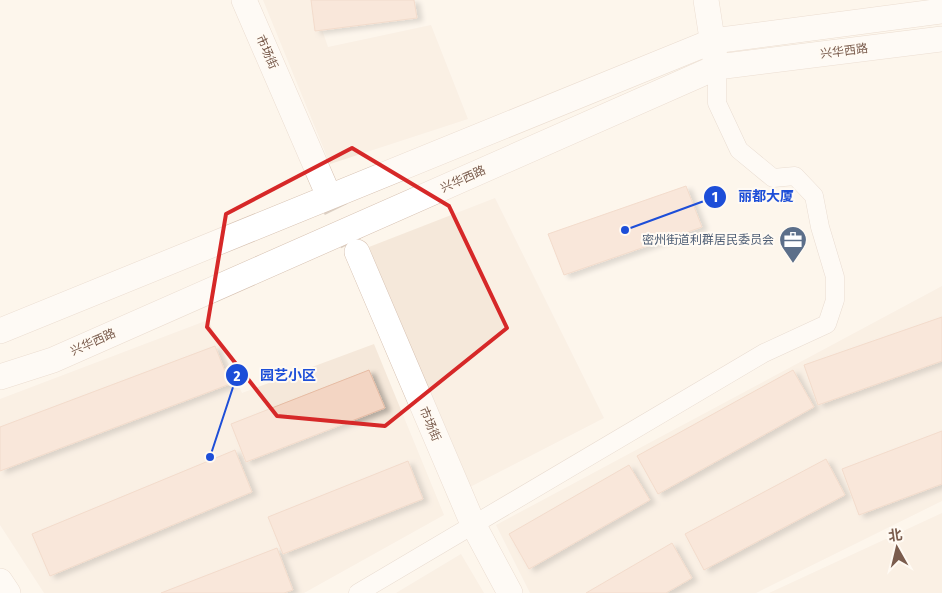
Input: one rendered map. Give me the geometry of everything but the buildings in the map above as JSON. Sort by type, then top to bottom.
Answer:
[{"type":"main road","name":"市场街","points":[[244,0],[325,187]]},
{"type":"main road","points":[[706,0],[717,67]]},
{"type":"main road","points":[[0,331],[29,321],[713,41],[942,11]]},
{"type":"main road","name":"兴华西路","points":[[0,377],[53,360],[717,67],[942,39]]},
{"type":"main road","name":"市场街","points":[[357,252],[473,524],[510,593]]},
{"type":"main road","points":[[0,581],[8,593]]},
{"type":"street","points":[[358,593],[764,353],[826,324],[834,300],[835,277],[820,227],[814,196],[795,176],[773,178],[739,150],[717,103],[717,67]]},
{"type":"highlighted area","points":[[352,148],[449,206],[507,328],[385,426],[277,416],[207,327],[226,214]]},
{"type":"shaded area","points":[[263,0],[312,0],[328,47],[431,25],[468,119],[330,164]]},
{"type":"shaded area","points":[[495,198],[604,418],[470,487],[369,247]]},
{"type":"shaded area","points":[[942,286],[942,501],[756,593],[530,593],[496,525]]},
{"type":"shaded area","points":[[208,320],[242,393],[374,344],[444,515],[304,593],[44,593],[0,525],[0,399]]},
{"type":"shaded area","points":[[942,513],[942,593],[769,593]]},
{"type":"shaded area","points":[[461,554],[484,593],[396,593]]},
{"type":"tunnel","points":[[325,187],[356,250]]},
{"type":"place","name":"丽都大厦","points":[[625,230]]},
{"type":"place","name":"密州街道利群居民委员会","points":[[793,264]]},
{"type":"place","name":"园艺小区","points":[[210,457]]}]
